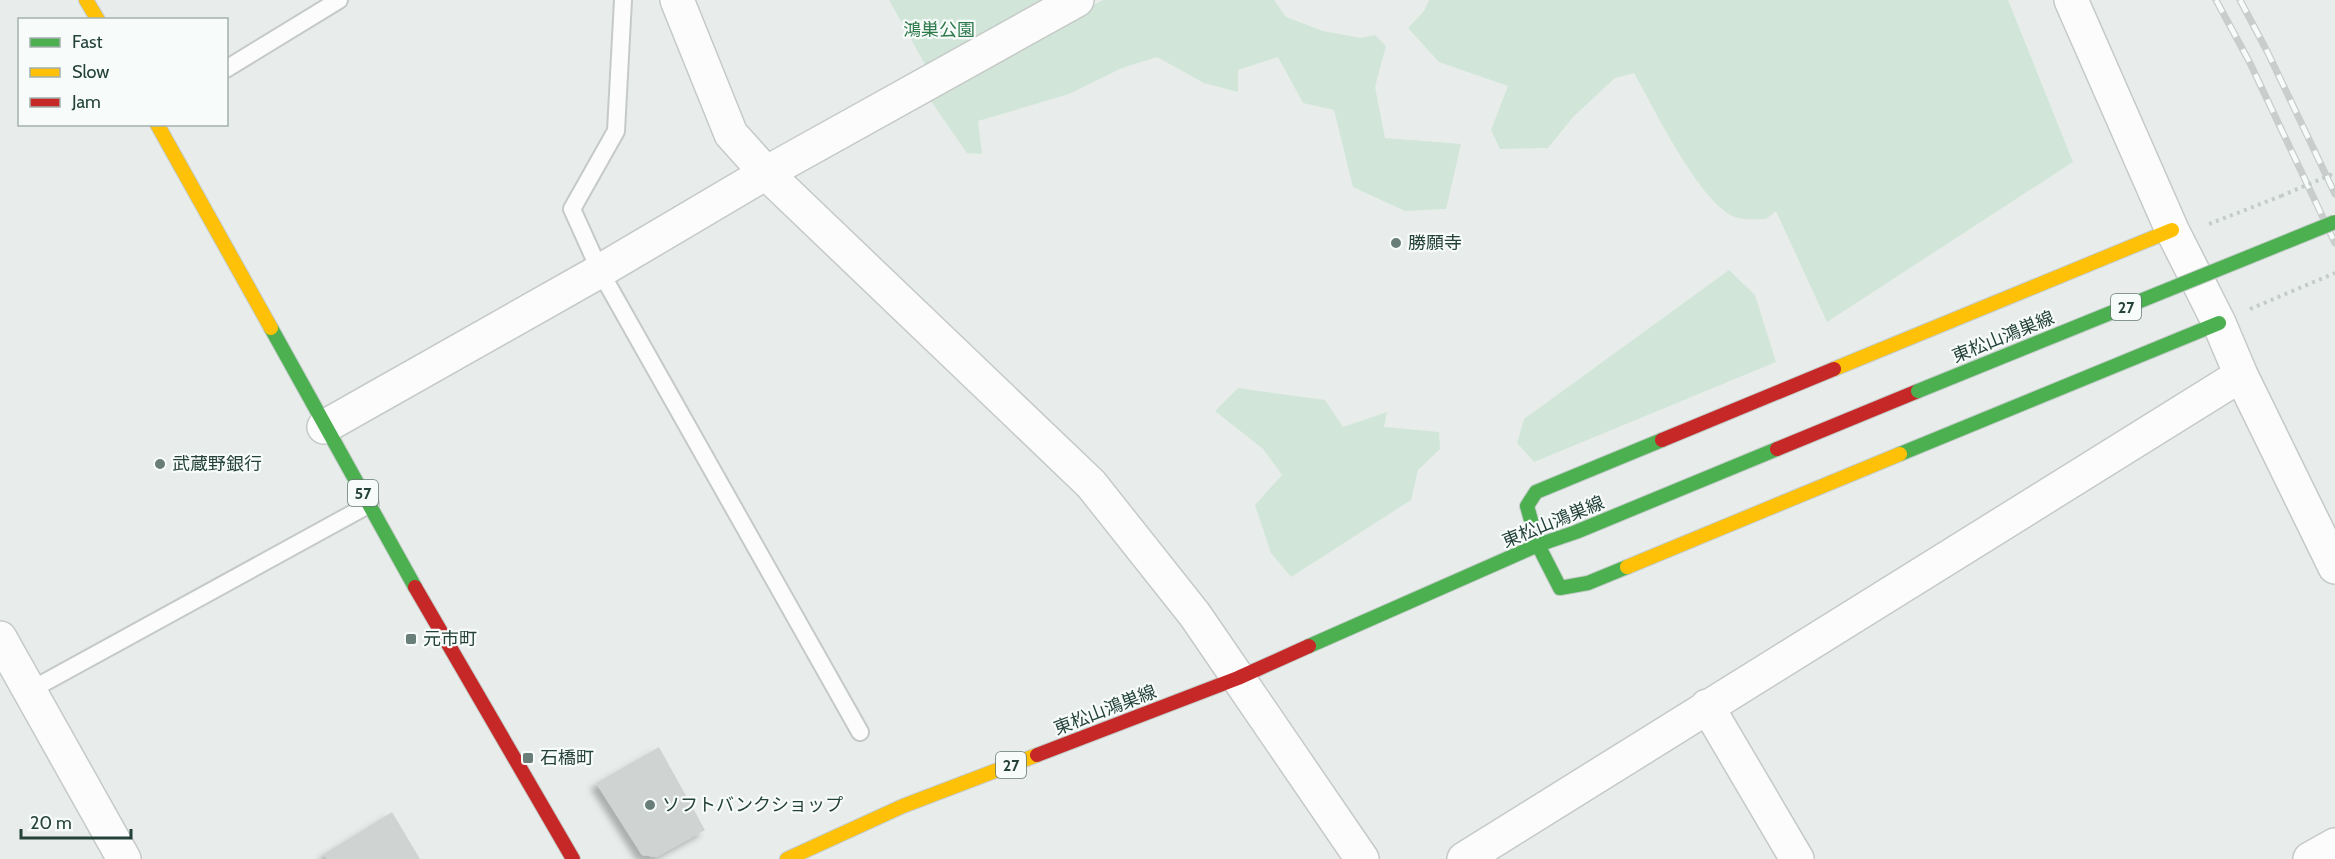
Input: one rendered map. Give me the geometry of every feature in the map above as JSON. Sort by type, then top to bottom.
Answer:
[{"type":"main road","points":[[87,0],[97,18]]},
{"type":"main road","name":"57","points":[[158,126],[457,662],[573,859]]},
{"type":"main road","name":"東松山鴻巣線","points":[[787,859],[903,806],[1238,678],[1538,545],[1576,532],[2335,222]]},
{"type":"main road","points":[[2172,230],[1536,492],[1527,506],[1538,545],[1560,588],[1588,584],[2230,318]]},
{"type":"street","points":[[677,0],[731,134],[766,173],[1091,484],[1195,615],[1362,859]]},
{"type":"street","points":[[324,427],[600,271],[766,173],[1077,0]]},
{"type":"street","points":[[2071,0],[2172,230],[2230,318],[2241,375],[2335,567]]},
{"type":"street","points":[[1464,859],[2241,375]]},
{"type":"street","points":[[0,638],[124,859]]},
{"type":"street","points":[[1707,706],[1797,859]]},
{"type":"street","points":[[2310,859],[2335,845]]},
{"type":"lane","points":[[228,68],[339,0]]},
{"type":"lane","points":[[622,0],[616,131],[572,209],[600,271],[860,732]]},
{"type":"lane","points":[[29,691],[370,504]]},
{"type":"path","points":[[2209,224],[2335,172]]},
{"type":"path","points":[[2230,318],[2335,273]]},
{"type":"green space","name":"鴻巣公園","points":[[889,0],[1054,0],[927,68]]},
{"type":"green space","points":[[1103,0],[1274,0],[1286,17],[1323,31],[1361,38],[1375,35],[1386,46],[1375,87],[1385,138],[1461,144],[1446,209],[1405,211],[1353,187],[1334,110],[1303,103],[1278,57],[1238,70],[1238,92],[1204,83],[1157,57],[1122,68],[1069,94],[978,121],[982,154],[967,153],[928,97]]},
{"type":"green space","points":[[1429,0],[2008,0],[2073,162],[1827,322],[1776,211],[1766,219],[1752,219],[1738,218],[1724,211],[1694,177],[1634,73],[1615,78],[1573,117],[1548,148],[1500,149],[1491,130],[1508,86],[1439,62],[1408,28],[1424,11]]},
{"type":"green space","points":[[1729,270],[1755,295],[1776,362],[1534,462],[1517,443],[1524,419]]},
{"type":"green space","points":[[1238,388],[1325,400],[1343,427],[1387,412],[1384,427],[1439,432],[1440,449],[1418,470],[1411,500],[1291,577],[1271,553],[1255,505],[1282,475],[1263,449],[1215,411]]},
{"type":"building","points":[[659,747],[705,830],[656,857],[642,855],[596,783]]},
{"type":"building","points":[[392,812],[420,859],[327,859],[324,854]]},
{"type":"railway","points":[[2216,0],[2249,61],[2335,243]]},
{"type":"railway","points":[[2240,0],[2268,53],[2335,194]]},
{"type":"traffic: fast","points":[[1918,391],[2335,222]]},
{"type":"traffic: fast","points":[[1900,454],[2219,323]]},
{"type":"traffic: fast","points":[[271,328],[415,587]]},
{"type":"traffic: fast","points":[[1627,567],[1588,583],[1560,588],[1538,545],[1527,506],[1536,492],[1662,440]]},
{"type":"traffic: fast","points":[[1309,646],[1538,545],[1576,532],[1777,449]]},
{"type":"traffic: slow","points":[[86,0],[97,18]]},
{"type":"traffic: slow","points":[[158,126],[271,328]]},
{"type":"traffic: slow","points":[[1834,369],[2172,230]]},
{"type":"traffic: slow","points":[[1627,567],[1900,454]]},
{"type":"traffic: slow","points":[[787,859],[903,806],[1037,755]]},
{"type":"traffic: jam","points":[[1662,440],[1834,369]]},
{"type":"traffic: jam","points":[[1777,449],[1918,391]]},
{"type":"traffic: jam","points":[[415,587],[573,859]]},
{"type":"traffic: jam","points":[[1037,755],[1238,678],[1309,646]]},
{"type":"place","name":"勝願寺","points":[[1396,243]]},
{"type":"place","name":"武蔵野銀行","points":[[160,464]]},
{"type":"place","name":"元市町","points":[[411,639]]},
{"type":"place","name":"石橋町","points":[[528,758]]},
{"type":"place","name":"ソフトバンクショップ","points":[[650,805]]}]
